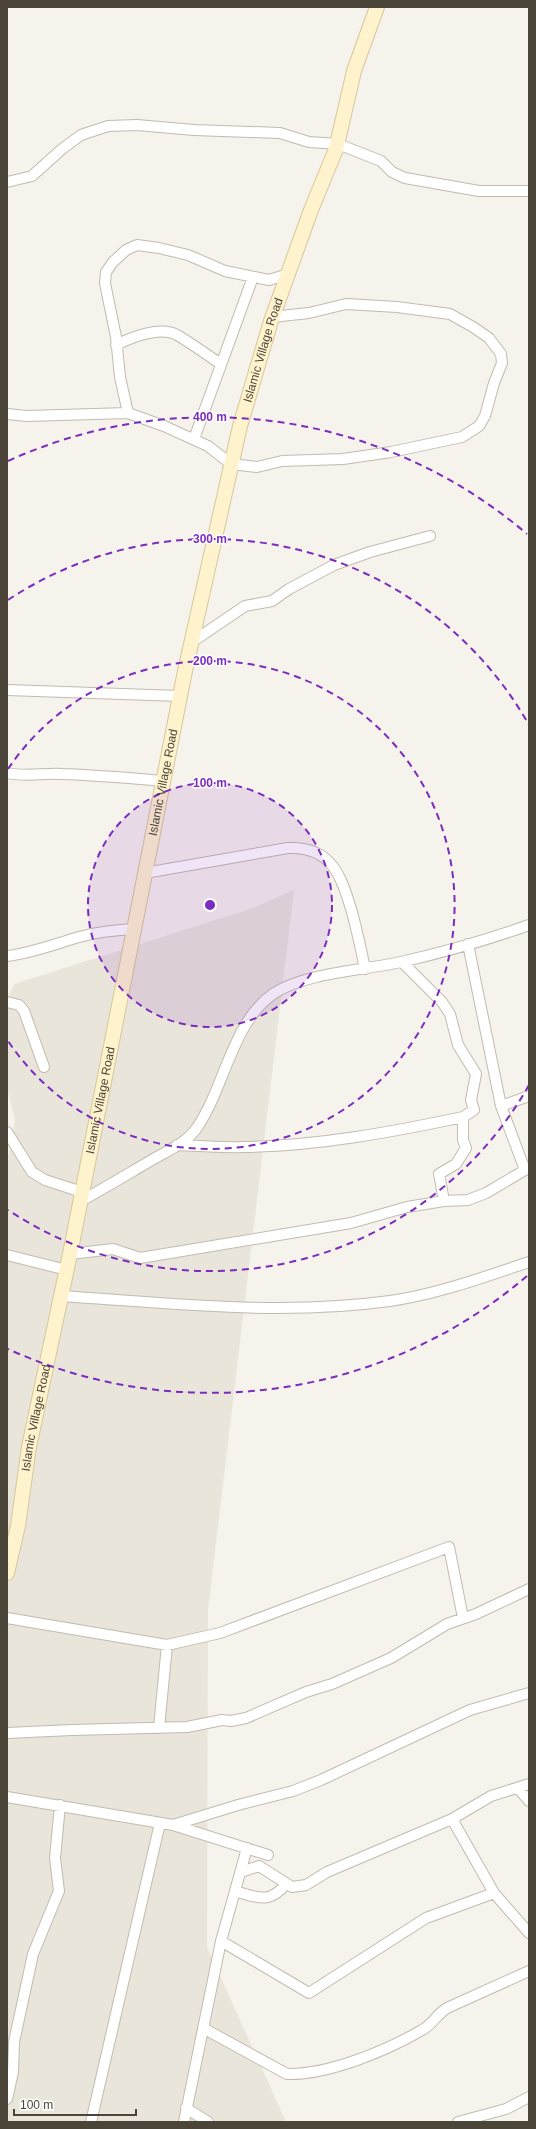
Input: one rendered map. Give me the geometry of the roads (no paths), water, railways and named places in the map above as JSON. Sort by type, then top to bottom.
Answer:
[{"type":"street","name":"Islamic Village Road","points":[[7,1573],[18,1526],[29,1446],[67,1270],[180,696],[231,464],[240,426],[272,317],[338,144],[354,71],[377,7]]},
{"type":"street","points":[[7,182],[32,176],[62,149],[81,135],[108,126],[137,125],[194,130],[280,133],[309,142],[338,144],[381,161],[392,172],[405,178],[479,191],[529,191]]},
{"type":"street","points":[[128,413],[120,377],[105,283],[106,272],[113,262],[126,250],[137,245],[159,248],[188,255],[224,271],[269,280],[288,274]]},
{"type":"street","points":[[194,440],[253,277]]},
{"type":"street","points":[[7,414],[28,416],[128,413],[208,446],[231,464],[257,467],[282,461],[344,458],[391,452],[462,436],[479,426],[485,416],[494,383],[502,363],[501,354],[489,338],[474,327],[450,314],[397,307],[346,304],[309,313],[272,317]]},
{"type":"street","points":[[116,345],[135,336],[166,332],[176,334],[221,364]]},
{"type":"street","points":[[192,642],[245,606],[272,601],[289,589],[334,565],[370,552],[430,536]]},
{"type":"street","points":[[7,690],[180,696]]},
{"type":"street","points":[[7,773],[18,776],[60,774],[118,777],[163,782]]},
{"type":"street","points":[[145,873],[288,848],[301,847],[311,850],[321,855],[331,863],[337,870],[344,884],[360,941],[365,968]]},
{"type":"street","points":[[7,1132],[32,1172],[45,1180],[81,1197],[189,1137],[203,1117],[230,1057],[252,1015],[261,1004],[274,993],[309,979],[402,962],[529,925]]},
{"type":"street","points":[[7,956],[41,949],[106,931],[134,929]]},
{"type":"street","points":[[70,1254],[112,1249],[140,1258],[351,1223],[407,1207],[444,1201],[468,1200],[486,1193],[525,1170],[502,1106],[468,944]]},
{"type":"street","points":[[177,1145],[244,1147],[315,1142],[464,1117],[474,1110],[471,1100],[476,1074],[458,1045],[450,1014],[442,1002],[402,962]]},
{"type":"street","points":[[7,1002],[19,1005],[24,1011],[44,1067]]},
{"type":"street","points":[[502,1106],[529,1096]]},
{"type":"street","points":[[444,1201],[439,1174],[456,1164],[466,1148],[463,1140],[464,1117]]},
{"type":"street","points":[[7,1255],[67,1270]]},
{"type":"street","points":[[61,1296],[288,1310],[390,1301],[459,1286],[529,1262]]},
{"type":"street","points":[[7,1618],[167,1645],[220,1633],[449,1547],[463,1618]]},
{"type":"street","points":[[7,1734],[187,1727],[222,1720],[231,1721],[246,1718],[306,1692],[332,1684],[391,1658],[447,1624],[529,1589]]},
{"type":"street","points":[[159,1728],[167,1645]]},
{"type":"street","points":[[173,1825],[238,1805],[293,1791],[321,1780],[470,1710],[529,1693]]},
{"type":"street","points":[[241,1872],[259,1866],[292,1887],[306,1885],[327,1872],[452,1819],[491,1796],[529,1784]]},
{"type":"street","points":[[518,1788],[529,1801]]},
{"type":"street","points":[[7,1796],[173,1825],[268,1855]]},
{"type":"street","points":[[7,2099],[13,2072],[14,2042],[33,1954],[59,1891],[55,1858],[60,1805]]},
{"type":"street","points":[[452,1819],[494,1893],[529,1933]]},
{"type":"street","points":[[91,2122],[160,1823]]},
{"type":"street","points":[[184,2122],[221,1941],[247,1848]]},
{"type":"street","points":[[235,1891],[261,1898],[268,1898],[275,1895],[286,1884]]},
{"type":"street","points":[[221,1941],[309,1993],[426,1918],[494,1893]]},
{"type":"street","points":[[204,2028],[287,2074],[302,2074],[333,2068],[389,2047],[424,2030],[439,2012],[529,1971]]},
{"type":"street","points":[[458,2122],[506,2109],[529,2097]]},
{"type":"street","points":[[186,2108],[208,2122]]}]
